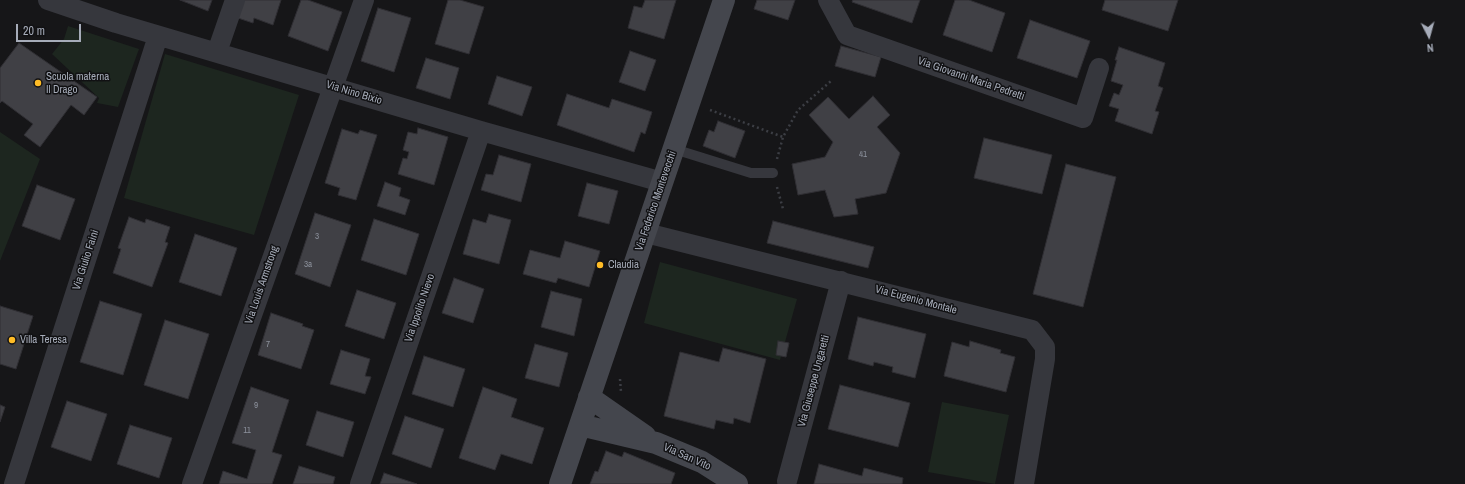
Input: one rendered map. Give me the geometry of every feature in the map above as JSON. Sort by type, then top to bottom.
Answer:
[{"type":"street","name":"Via Nino Bixio","points":[[48,0],[158,36],[217,52],[481,131],[662,182]]},
{"type":"street","points":[[217,52],[235,0]]},
{"type":"street","name":"Via Louis Armstrong","points":[[192,484],[364,0]]},
{"type":"street","name":"Via Federico Montevecchi","points":[[560,484],[724,0]]},
{"type":"street","name":"Via Giovanni Maria Pedretti","points":[[828,0],[847,35],[1083,118],[1099,68]]},
{"type":"street","name":"Via Giulio Faini","points":[[14,484],[158,36]]},
{"type":"street","name":"Via Ippolito Nievo","points":[[360,484],[481,131]]},
{"type":"street","name":"Via Eugenio Montale","points":[[646,233],[1032,330],[1045,347],[1045,359],[1024,484]]},
{"type":"street","name":"Via Giuseppe Ungaretti","points":[[787,481],[841,281]]},
{"type":"street","name":"Via San Vito","points":[[589,397],[656,443]]},
{"type":"street","name":"Via San Vito","points":[[580,425],[656,443],[702,462],[737,484]]},
{"type":"lane","points":[[674,149],[750,173],[773,173]]},
{"type":"path","points":[[783,209],[773,173],[783,137],[798,110],[831,81]]},
{"type":"path","points":[[707,109],[783,137]]},
{"type":"shaded area","points":[[68,26],[139,49],[118,107],[97,103],[99,98],[52,54],[64,39]]},
{"type":"shaded area","points":[[165,54],[299,95],[254,235],[124,198]]},
{"type":"shaded area","points":[[0,132],[40,159],[0,261]]},
{"type":"shaded area","points":[[660,262],[797,299],[780,360],[644,323]]},
{"type":"shaded area","points":[[942,402],[1009,415],[995,484],[928,472]]},
{"type":"building","points":[[180,0],[212,0],[208,11]]},
{"type":"building","points":[[244,0],[281,0],[273,25],[254,18],[253,23],[238,18]]},
{"type":"building","points":[[301,0],[308,0],[342,12],[328,51],[288,36]]},
{"type":"building","points":[[448,0],[460,0],[484,7],[469,54],[435,44]]},
{"type":"building","points":[[645,0],[676,0],[664,39],[628,28],[634,6],[642,8]]},
{"type":"building","points":[[757,0],[795,0],[788,20],[754,9]]},
{"type":"building","points":[[853,0],[920,0],[912,23],[852,2]]},
{"type":"building","points":[[955,0],[969,0],[1005,13],[992,52],[943,35]]},
{"type":"building","points":[[1105,0],[1178,0],[1168,31],[1102,10]]},
{"type":"building","points":[[378,8],[411,18],[394,72],[361,61]]},
{"type":"building","points":[[1030,20],[1090,41],[1077,78],[1017,58]]},
{"type":"building","name":"Scuola materna Il Drago","points":[[19,43],[97,97],[84,115],[71,105],[40,147],[24,135],[33,124],[2,101],[0,103],[0,68]]},
{"type":"building","points":[[841,46],[881,57],[875,77],[835,66]]},
{"type":"building","points":[[1119,47],[1165,63],[1158,86],[1163,88],[1155,111],[1159,112],[1152,134],[1115,121],[1119,109],[1109,106],[1114,93],[1119,95],[1123,85],[1111,81]]},
{"type":"building","points":[[630,51],[656,60],[645,91],[619,82]]},
{"type":"building","points":[[426,58],[459,68],[450,99],[416,88]]},
{"type":"building","points":[[497,76],[532,87],[522,116],[488,104]]},
{"type":"building","points":[[567,94],[609,108],[612,99],[652,112],[645,134],[641,132],[634,152],[557,125]]},
{"type":"building","points":[[873,96],[890,115],[877,127],[900,153],[886,193],[855,199],[858,214],[834,217],[825,190],[798,195],[792,164],[825,157],[833,142],[809,115],[828,97],[849,119]]},
{"type":"building","points":[[718,121],[745,131],[735,158],[703,146],[709,130],[714,132]]},
{"type":"building","points":[[418,128],[448,137],[434,185],[398,174],[403,158],[407,159],[409,152],[403,150],[408,132],[417,134]]},
{"type":"building","points":[[342,129],[358,134],[360,130],[377,135],[356,200],[338,195],[340,188],[325,183]]},
{"type":"building","points":[[984,138],[1052,155],[1042,194],[974,178]]},
{"type":"building","points":[[499,155],[531,164],[521,202],[481,190],[486,174],[493,175]]},
{"type":"building","points":[[1066,164],[1116,177],[1083,307],[1033,294]]},
{"type":"building","points":[[385,182],[401,188],[399,196],[410,200],[405,215],[377,206]]},
{"type":"building","points":[[587,183],[618,191],[609,224],[578,216]]},
{"type":"building","points":[[37,185],[75,199],[60,240],[22,226]]},
{"type":"building","points":[[315,213],[351,225],[330,287],[295,274]]},
{"type":"building","points":[[489,214],[511,220],[499,264],[463,254],[473,219],[486,223]]},
{"type":"building","points":[[129,217],[145,223],[146,219],[170,227],[165,242],[168,243],[152,287],[113,273],[121,249],[118,248]]},
{"type":"building","points":[[374,219],[419,234],[406,275],[361,260]]},
{"type":"building","points":[[773,221],[874,247],[868,268],[767,243]]},
{"type":"building","points":[[195,234],[237,248],[221,296],[179,282]]},
{"type":"building","points":[[565,241],[600,251],[589,287],[558,278],[556,283],[523,274],[530,250],[560,258]]},
{"type":"building","points":[[454,278],[484,289],[473,323],[442,313]]},
{"type":"building","points":[[357,290],[396,303],[384,339],[345,326]]},
{"type":"building","points":[[551,291],[582,299],[574,336],[541,327]]},
{"type":"building","points":[[100,301],[142,314],[123,375],[80,362]]},
{"type":"building","name":"Villa Teresa","points":[[0,306],[33,316],[16,369],[0,364]]},
{"type":"building","points":[[271,313],[303,324],[302,326],[314,330],[301,369],[258,355]]},
{"type":"building","points":[[858,317],[926,334],[915,378],[892,372],[893,367],[874,362],[873,366],[848,359]]},
{"type":"building","points":[[165,320],[209,334],[188,399],[144,385]]},
{"type":"building","points":[[778,341],[789,343],[786,357],[776,355]]},
{"type":"building","points":[[970,341],[1001,350],[1000,353],[1015,357],[1006,392],[944,376],[952,342],[969,347]]},
{"type":"building","points":[[535,344],[568,353],[559,387],[525,378]]},
{"type":"building","points":[[723,348],[766,359],[750,423],[734,418],[733,424],[716,420],[714,429],[664,416],[680,352],[719,362]]},
{"type":"building","points":[[341,350],[370,359],[365,376],[371,377],[365,394],[330,384]]},
{"type":"building","points":[[424,356],[465,369],[453,407],[412,394]]},
{"type":"building","points":[[840,385],[910,403],[898,447],[828,429]]},
{"type":"building","points":[[251,387],[289,400],[272,452],[282,455],[272,484],[219,484],[223,471],[247,479],[256,450],[232,443]]},
{"type":"building","points":[[483,387],[517,399],[511,417],[544,428],[532,464],[501,454],[495,470],[459,458]]},
{"type":"building","points":[[67,401],[107,414],[91,461],[51,447]]},
{"type":"building","points":[[0,405],[5,407],[0,422]]},
{"type":"building","points":[[317,411],[354,422],[343,457],[306,445]]},
{"type":"building","points":[[405,416],[444,429],[431,468],[392,454]]},
{"type":"building","points":[[130,425],[172,438],[159,478],[117,464]]},
{"type":"building","points":[[606,451],[622,457],[624,452],[675,473],[671,484],[590,484],[595,471],[598,472]]},
{"type":"building","points":[[819,464],[862,476],[864,468],[903,478],[902,484],[814,484]]},
{"type":"building","points":[[299,466],[335,477],[333,484],[293,484]]},
{"type":"building","points":[[384,473],[417,484],[380,484]]},
{"type":"place","name":"Scuola materna Il Drago","points":[[38,83]]},
{"type":"place","name":"Claudia","points":[[600,265]]},
{"type":"place","name":"Villa Teresa","points":[[12,340]]}]
